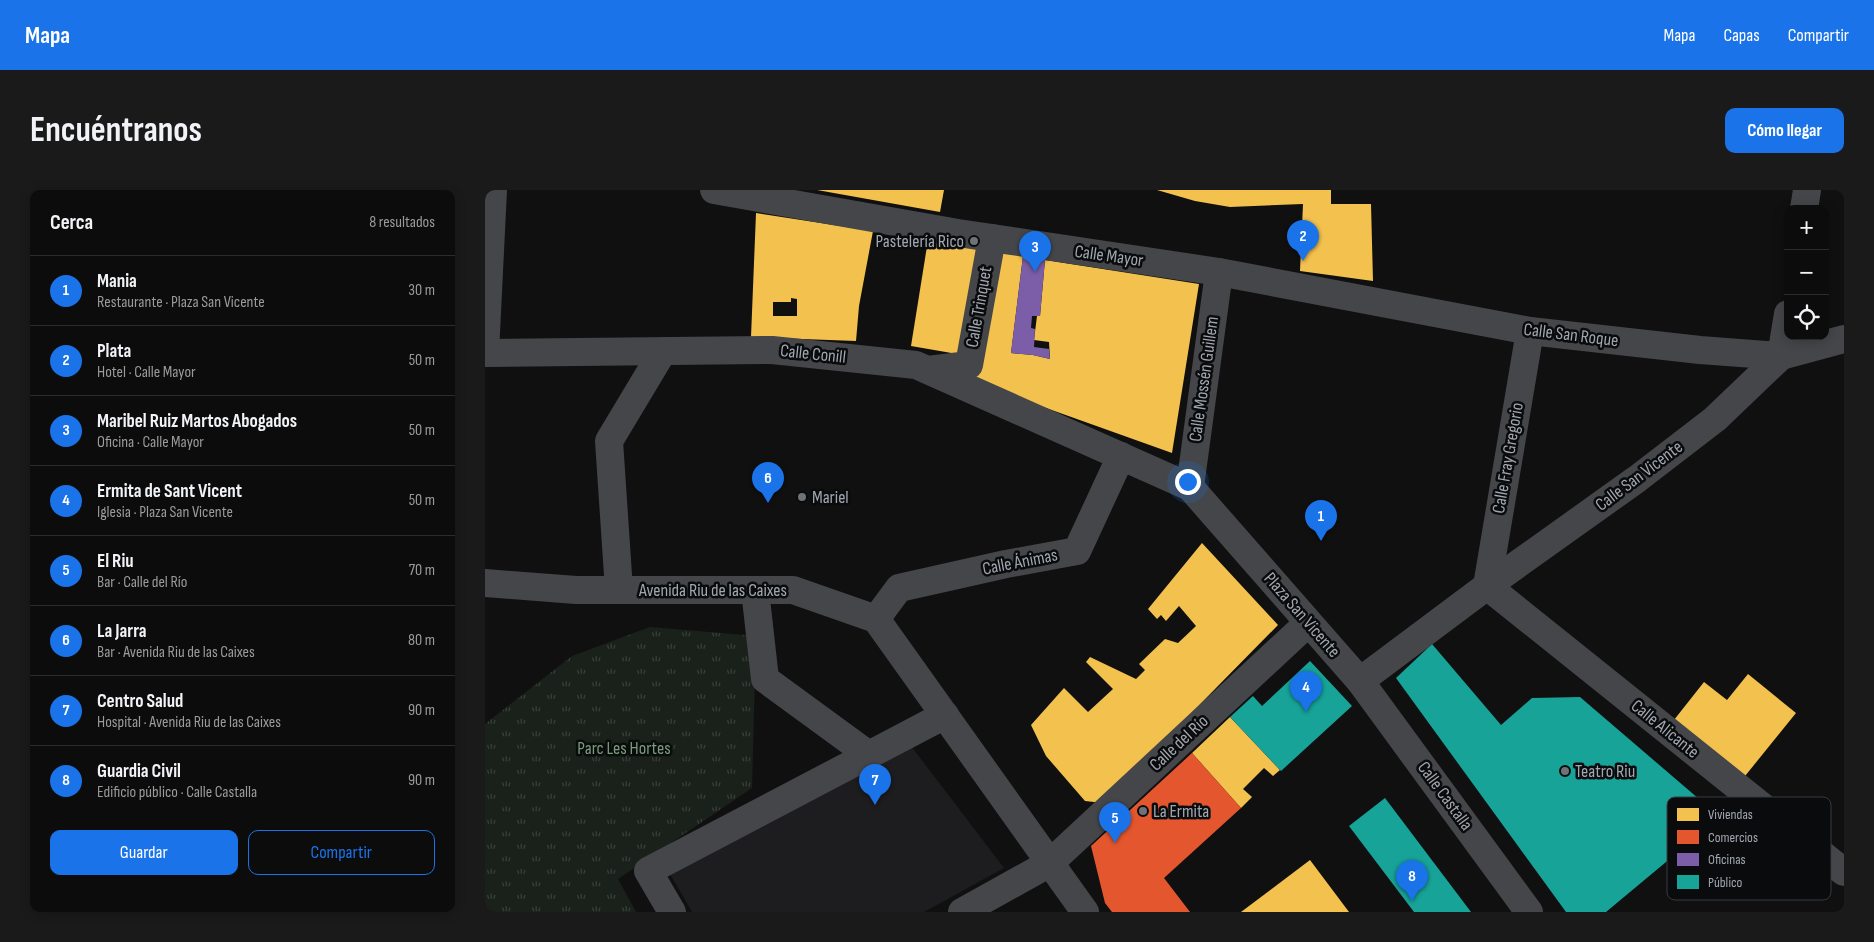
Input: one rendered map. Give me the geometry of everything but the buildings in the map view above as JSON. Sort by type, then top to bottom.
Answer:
[{"type":"street","points":[[485,353],[493,190]]},
{"type":"street","name":"Calle Mayor","points":[[714,190],[992,238],[1219,272],[1298,287]]},
{"type":"street","points":[[1805,205],[1807,190]]},
{"type":"street","name":"Calle Trinquet","points":[[928,370],[969,365],[992,238]]},
{"type":"street","name":"Calle Mossén Guillem","points":[[1190,487],[1219,272]]},
{"type":"street","name":"Calle San Roque","points":[[1298,287],[1530,331],[1700,350],[1781,356],[1844,339]]},
{"type":"street","name":"Calle Fray Gregorio","points":[[1487,586],[1530,331]]},
{"type":"street","points":[[1781,356],[1784,338]]},
{"type":"street","name":"Calle Conill","points":[[485,353],[772,350],[916,365],[1121,456]]},
{"type":"street","points":[[619,590],[609,441],[663,351]]},
{"type":"street","name":"Calle San Vicente","points":[[1487,586],[1637,479],[1715,420],[1781,356]]},
{"type":"street","name":"Plaza San Vicente","points":[[1121,456],[1190,487],[1360,681]]},
{"type":"street","name":"Calle Ánimas","points":[[876,619],[899,588],[1006,564],[1077,551],[1121,456]]},
{"type":"street","name":"Avenida Riu de las Caixes","points":[[485,583],[576,590],[793,590],[876,619]]},
{"type":"street","points":[[1360,681],[1487,586]]},
{"type":"street","name":"Calle Alicante","points":[[1487,586],[1750,797]]},
{"type":"street","points":[[755,590],[765,679],[869,755]]},
{"type":"street","points":[[876,619],[1085,912]]},
{"type":"street","name":"Calle del Río","points":[[962,912],[1051,862],[1308,623]]},
{"type":"street","name":"Calle Castalla","points":[[1360,681],[1529,912]]},
{"type":"street","points":[[672,912],[648,871],[945,715]]},
{"type":"street","name":"Calle Alicante","points":[[1831,862],[1844,872]]},
{"type":"shaded area","points":[[908,742],[1004,868],[924,912],[692,912],[670,874]]},
{"type":"green space","name":"Parc Les Hortes","points":[[650,627],[756,636],[752,788],[618,879],[636,912],[485,912],[485,724],[572,656]]},
{"type":"place","name":"Pastelería Rico","points":[[974,241]]},
{"type":"place","name":"Plata","points":[[1303,261]]},
{"type":"place","name":"Maribel Ruiz Martos Abogados","points":[[1035,272]]},
{"type":"place","name":"Mariel","points":[[802,497]]},
{"type":"place","name":"La Jarra","points":[[768,503]]},
{"type":"place","name":"Mania","points":[[1321,541]]},
{"type":"place","name":"Ermita de Sant Vicent","points":[[1306,712]]},
{"type":"place","name":"Teatro Riu","points":[[1565,771]]},
{"type":"place","name":"Centro Salud","points":[[875,805]]},
{"type":"place","name":"La Ermita","points":[[1143,811]]},
{"type":"place","name":"El Riu","points":[[1115,843]]},
{"type":"place","name":"Guardia Civil","points":[[1412,901]]}]
